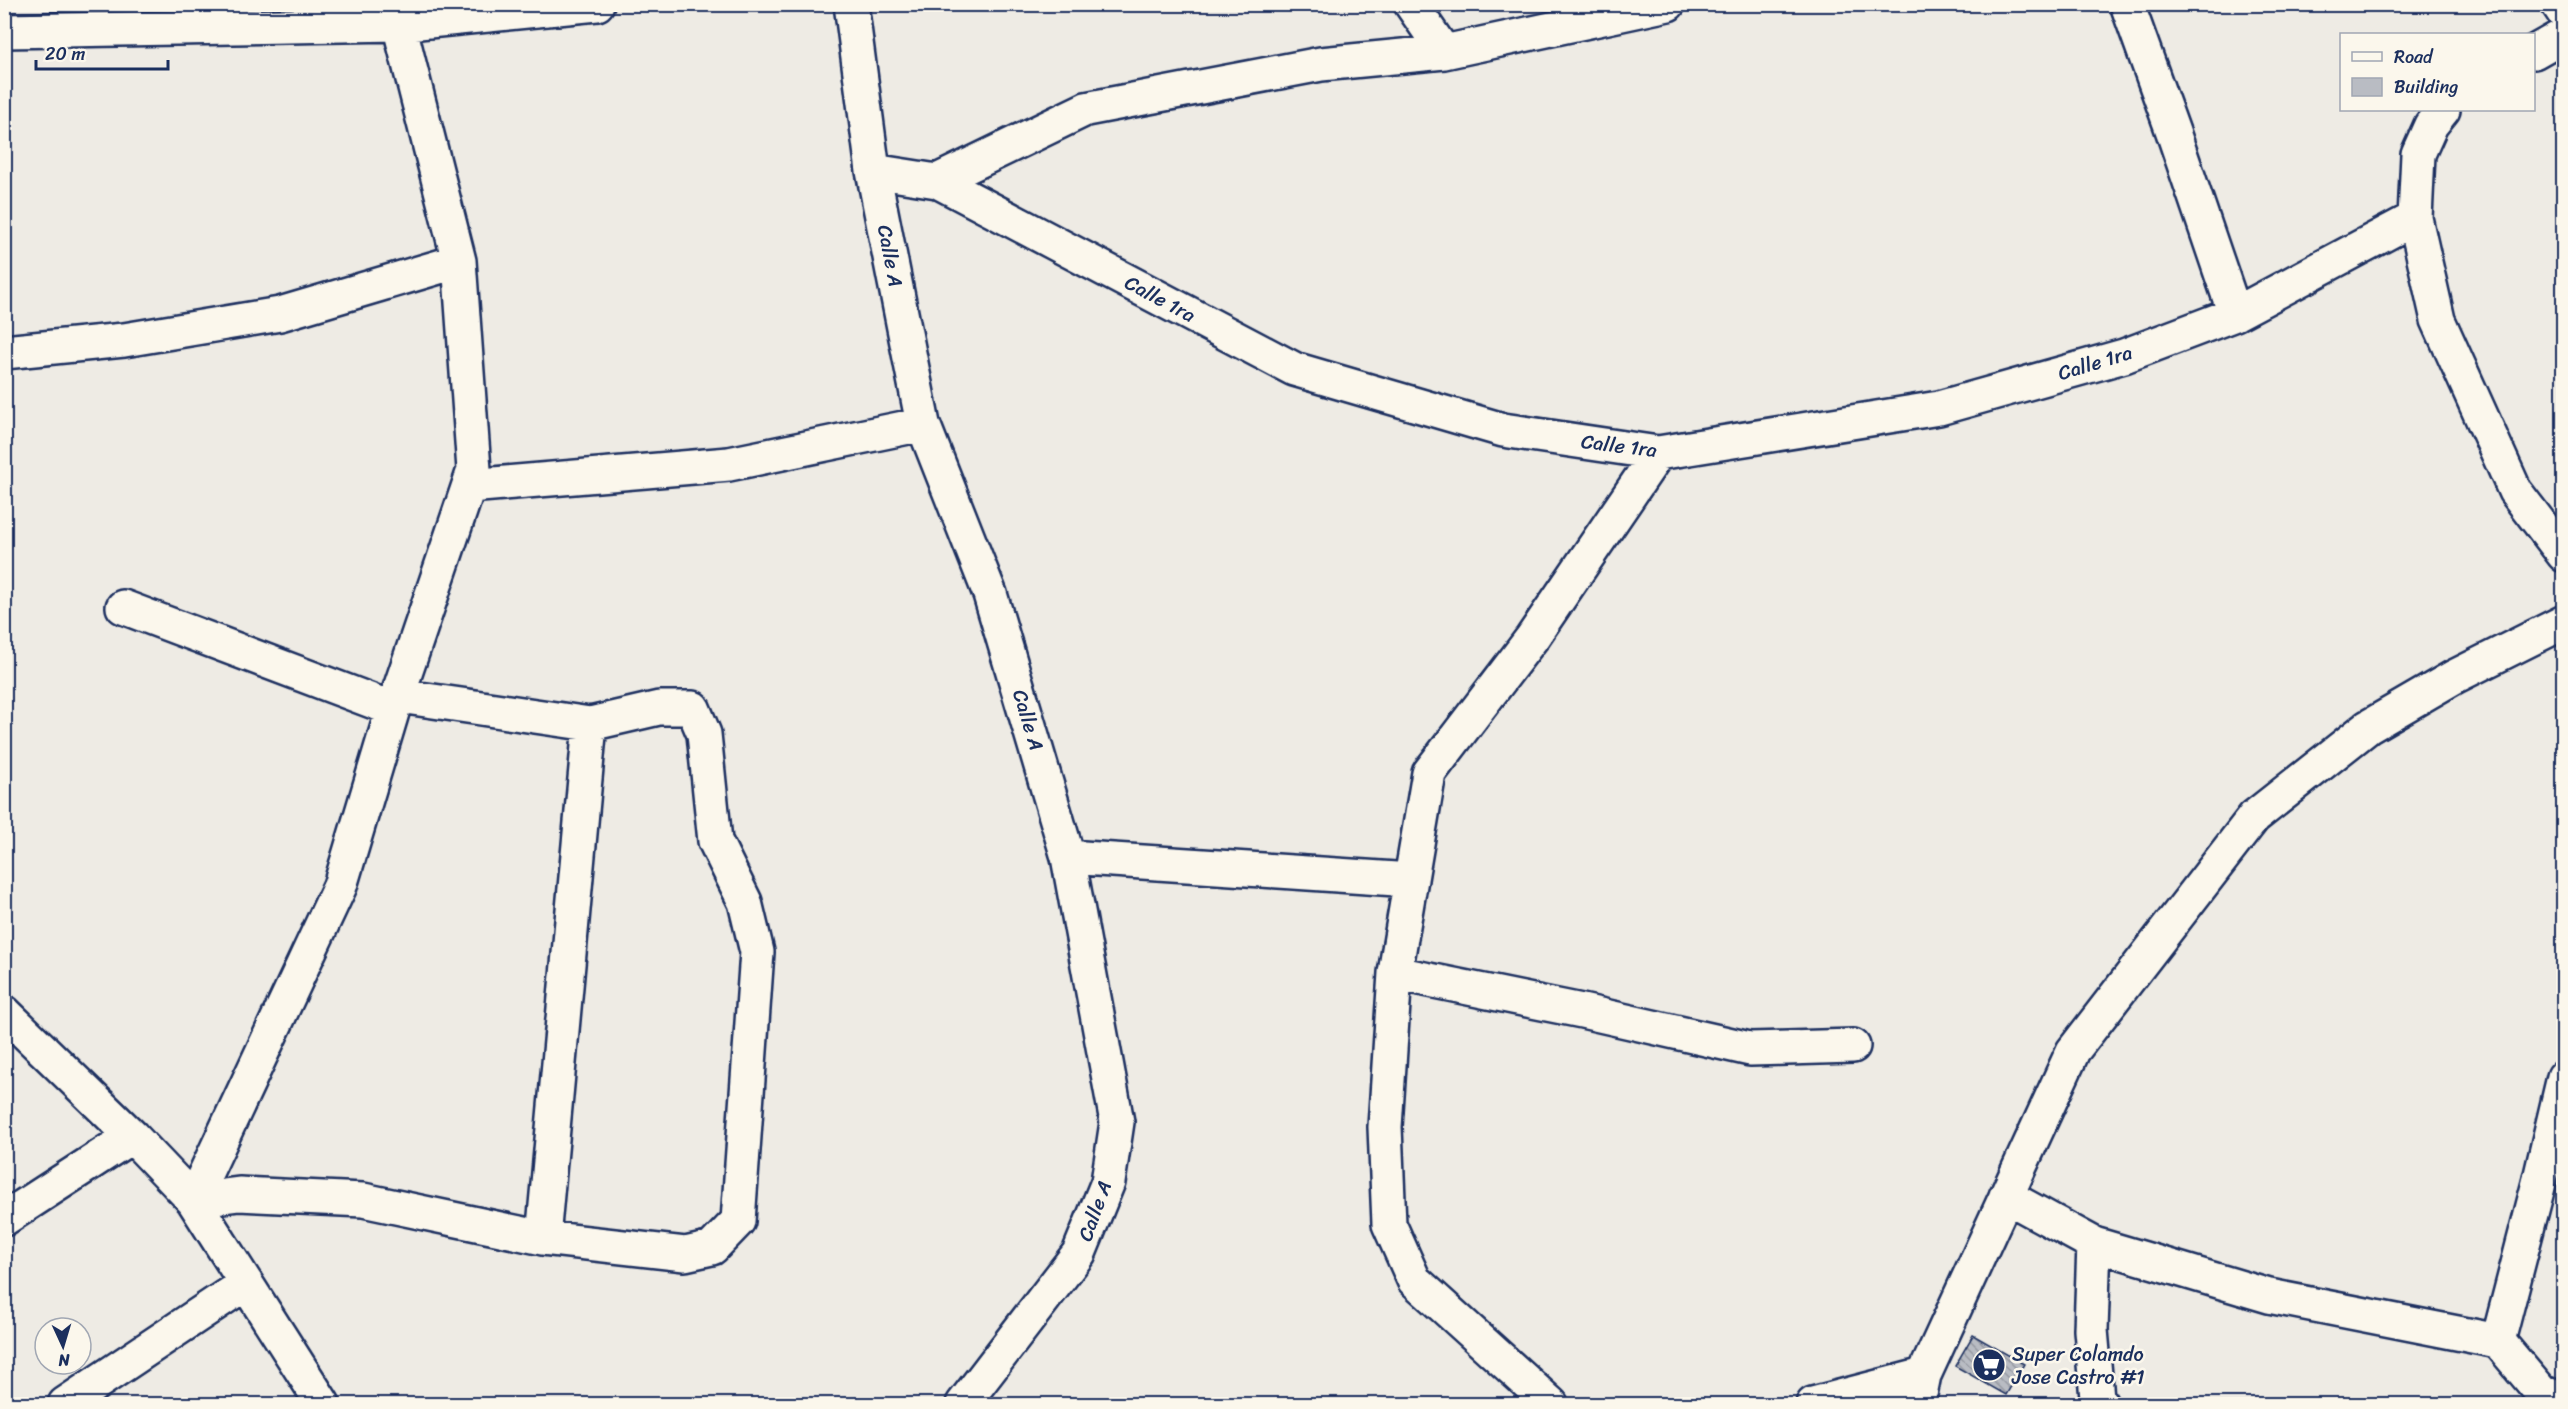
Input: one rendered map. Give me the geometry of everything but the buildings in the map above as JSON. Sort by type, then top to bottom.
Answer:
[{"type":"street","points":[[4,31],[399,24],[597,4]]},
{"type":"street","name":"Calle A","points":[[851,4],[873,171],[923,424],[990,594],[1068,857],[1117,1122],[1108,1182],[1079,1253],[963,1404]]},
{"type":"street","points":[[1411,4],[1444,52]]},
{"type":"street","points":[[937,181],[1086,109],[1321,64],[1444,52],[1668,4]]},
{"type":"street","points":[[2127,4],[2235,314]]},
{"type":"street","points":[[2558,4],[2564,13]]},
{"type":"street","points":[[193,1200],[340,886],[396,702],[474,470],[459,261],[399,24]]},
{"type":"street","points":[[2535,51],[2564,35]]},
{"type":"street","points":[[2442,111],[2431,126],[2418,153],[2415,218],[2438,320],[2515,491],[2564,555]]},
{"type":"street","name":"Calle 1ra","points":[[873,171],[937,181],[1294,369],[1503,430],[1658,453],[1939,408],[2124,356],[2235,314],[2415,218]]},
{"type":"street","points":[[4,351],[124,340],[280,314],[459,261]]},
{"type":"street","points":[[469,486],[729,464],[923,424]]},
{"type":"street","points":[[1551,1404],[1414,1280],[1389,1224],[1384,1127],[1395,973],[1429,773],[1532,638],[1658,453]]},
{"type":"street","points":[[123,607],[396,702],[590,724],[659,708],[693,708],[704,734],[715,842],[746,902],[757,952],[738,1221],[712,1248],[686,1254],[543,1238],[363,1200],[239,1194],[193,1200]]},
{"type":"street","points":[[1813,1404],[1922,1390],[2006,1196],[2073,1052],[2254,817],[2368,727],[2454,677],[2564,622]]},
{"type":"street","points":[[543,1238],[590,724]]},
{"type":"street","points":[[1068,857],[1411,880]]},
{"type":"street","points":[[1395,973],[1582,1011],[1750,1049],[1853,1046]]},
{"type":"street","points":[[4,1012],[132,1136],[193,1200],[323,1404]]},
{"type":"street","points":[[2498,1341],[2564,1077]]},
{"type":"street","points":[[4,1219],[132,1136]]},
{"type":"street","points":[[2006,1196],[2094,1244],[2270,1296],[2498,1341],[2541,1392],[2564,1400]]},
{"type":"street","points":[[2094,1244],[2091,1329],[2097,1398],[2101,1404]]},
{"type":"street","points":[[65,1404],[246,1282]]},
{"type":"place","name":"Super Colamdo Jose Castro #1","points":[[1989,1365]]}]
